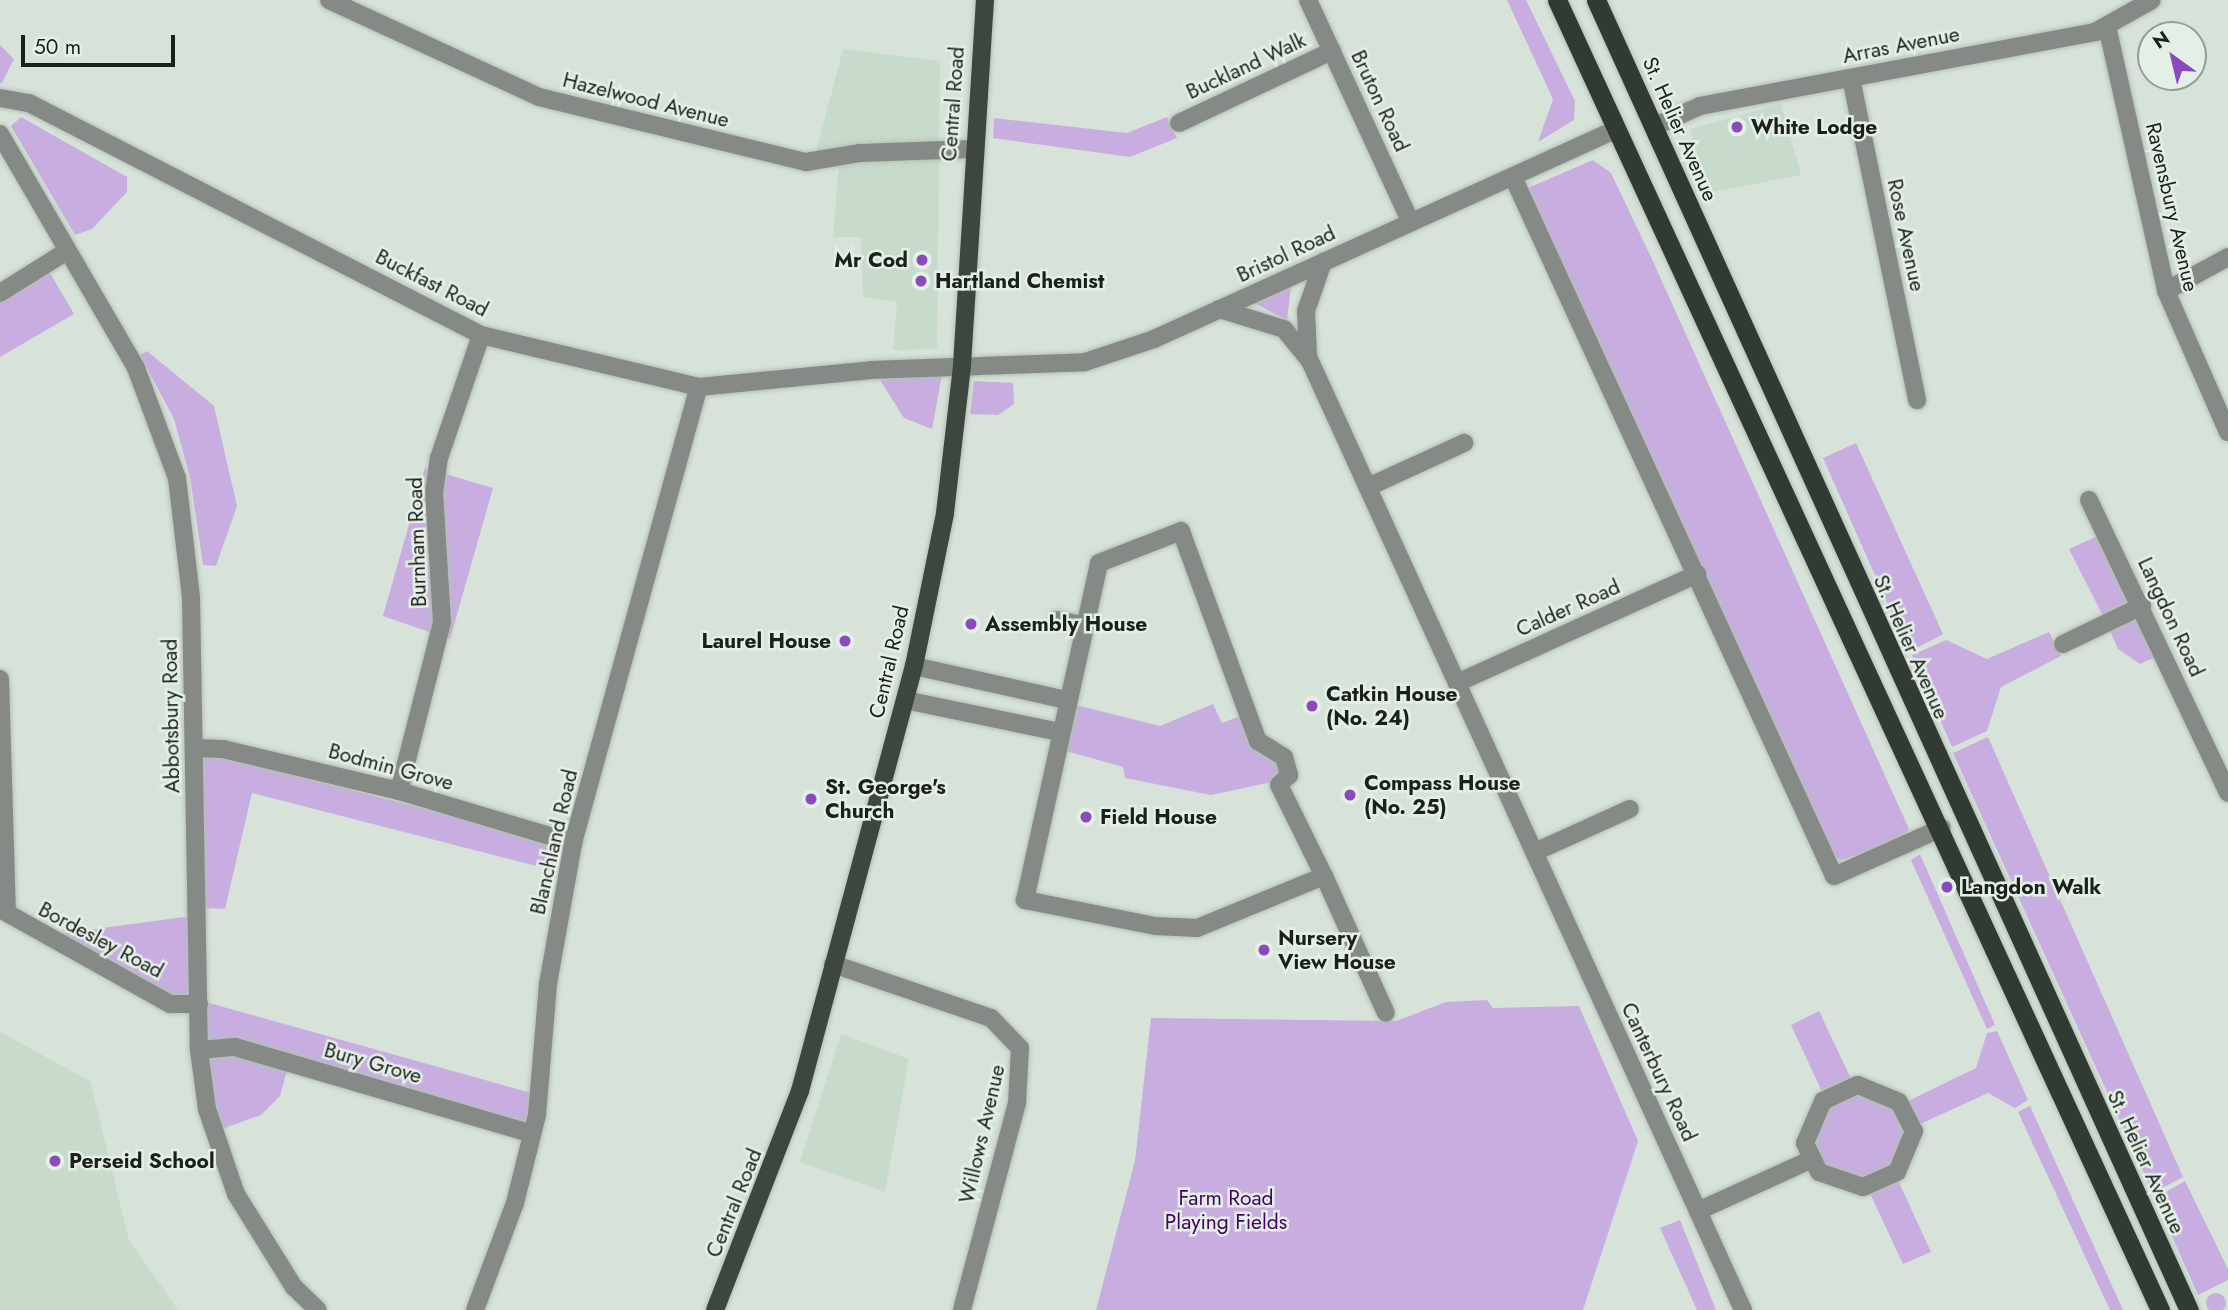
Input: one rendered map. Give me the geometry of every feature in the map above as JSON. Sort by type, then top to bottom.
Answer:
[{"type":"highway","points":[[1557,0],[1615,130],[1942,828],[2160,1310]]},
{"type":"highway","name":"St. Helier Avenue","points":[[1596,0],[2189,1310]]},
{"type":"main road","name":"Central Road","points":[[715,1310],[777,1161],[834,964],[914,666],[944,513],[962,365],[972,149],[985,0]]},
{"type":"street","name":"Hazelwood Avenue","points":[[329,0],[539,97],[806,162],[860,153],[972,149]]},
{"type":"street","name":"Bruton Road","points":[[1308,0],[1410,221]]},
{"type":"street","name":"Arras Avenue","points":[[1655,126],[1700,106],[2107,26],[2152,0]]},
{"type":"street","name":"Ravensbury Avenue","points":[[2107,26],[2166,291],[2228,432]]},
{"type":"street","name":"Buckland Walk","points":[[1178,123],[1332,51]]},
{"type":"street","name":"Rose Avenue","points":[[1851,78],[1917,400]]},
{"type":"street","name":"Buckfast Road","points":[[0,98],[30,103],[481,335],[699,387],[962,365]]},
{"type":"street","name":"Bristol Road","points":[[962,365],[1053,368],[1085,362],[1219,309],[1615,130]]},
{"type":"street","name":"Abbotsbury Road","points":[[0,134],[136,368],[177,478],[191,598],[199,1050],[207,1109],[236,1194],[294,1287],[317,1310]]},
{"type":"street","points":[[1513,177],[1834,876],[1942,828]]},
{"type":"street","points":[[0,293],[67,251]]},
{"type":"street","points":[[2166,291],[2228,257]]},
{"type":"street","points":[[1310,361],[1304,324],[1323,262]]},
{"type":"street","name":"Canterbury Road","points":[[1219,309],[1284,329],[1310,361],[1743,1310]]},
{"type":"street","name":"Burnham Road","points":[[400,791],[442,622],[434,493],[439,458],[481,335]]},
{"type":"street","name":"Blanchland Road","points":[[475,1310],[515,1203],[532,1134],[548,984],[573,843],[699,387]]},
{"type":"street","points":[[1368,487],[1464,443]]},
{"type":"street","name":"Langdon Road","points":[[2089,500],[2142,606],[2228,793]]},
{"type":"street","points":[[1324,876],[1214,923],[1185,928],[1025,900],[1029,865],[1099,563],[1181,531],[1258,741],[1284,757],[1289,775],[1279,785],[1324,876],[1386,1013]]},
{"type":"street","name":"Calder Road","points":[[1457,683],[1697,574]]},
{"type":"street","points":[[2063,644],[2142,606]]},
{"type":"street","points":[[1057,620],[1084,620]]},
{"type":"street","points":[[914,666],[1066,700]]},
{"type":"street","name":"Bordesley Road","points":[[0,679],[7,914],[170,1004],[199,1004]]},
{"type":"street","points":[[905,700],[1059,732]]},
{"type":"street","name":"Bodmin Grove","points":[[194,748],[223,749],[400,791],[573,843]]},
{"type":"street","points":[[1535,852],[1630,809]]},
{"type":"street","name":"Willows Avenue","points":[[834,964],[991,1018],[1020,1048],[1017,1103],[962,1310]]},
{"type":"street","name":"Bury Grove","points":[[199,1050],[235,1047],[532,1134]]},
{"type":"street","points":[[1858,1085],[1899,1102],[1914,1131],[1897,1172],[1863,1187],[1819,1172],[1810,1160],[1805,1143],[1823,1101],[1858,1085]]},
{"type":"street","points":[[1698,1211],[1810,1160]]},
{"type":"shaded area","points":[[843,49],[940,61],[937,349],[893,350],[897,302],[863,297],[861,237],[833,237],[839,163],[813,164]]},
{"type":"shaded area","points":[[1781,104],[1801,175],[1708,193],[1690,129]]},
{"type":"shaded area","name":"Perseid School","points":[[0,1032],[90,1081],[129,1240],[178,1310],[0,1310]]},
{"type":"shaded area","points":[[841,1034],[909,1059],[885,1192],[800,1162]]},
{"type":"green space","points":[[1507,0],[1526,0],[1575,101],[1574,120],[1538,142],[1553,99]]},
{"type":"green space","points":[[0,45],[14,59],[2,83],[0,83]]},
{"type":"green space","points":[[21,117],[127,177],[127,192],[92,229],[75,235],[11,126]]},
{"type":"green space","points":[[1167,117],[1177,138],[1130,157],[993,138],[994,118],[1127,133]]},
{"type":"green space","points":[[1593,160],[1611,173],[1651,257],[1909,829],[1898,843],[1841,860],[1831,855],[1528,188]]},
{"type":"green space","points":[[50,273],[74,314],[0,357],[0,299]]},
{"type":"green space","points":[[1291,286],[1287,320],[1254,303]]},
{"type":"green space","points":[[147,351],[214,406],[237,506],[216,566],[203,565],[190,477],[174,419],[140,355]]},
{"type":"green space","points":[[942,375],[932,429],[904,418],[880,380]]},
{"type":"green space","points":[[974,381],[1013,383],[1014,404],[998,415],[970,414]]},
{"type":"green space","points":[[1856,443],[1943,634],[1909,652],[1823,458]]},
{"type":"green space","points":[[425,468],[493,488],[450,639],[383,616]]},
{"type":"green space","points":[[2102,534],[2136,604],[2104,618],[2069,549]]},
{"type":"green space","points":[[2140,611],[2160,655],[2140,664],[2118,649],[2108,626]]},
{"type":"green space","points":[[2049,632],[2061,656],[2001,687],[1987,731],[1952,747],[1912,655],[1946,640],[1987,659]]},
{"type":"green space","points":[[1213,704],[1222,723],[1243,715],[1275,756],[1282,772],[1277,781],[1211,795],[1125,778],[1123,767],[1066,751],[1076,705],[1160,726]]},
{"type":"green space","points":[[1988,737],[2183,1177],[2153,1193],[1953,753]]},
{"type":"green space","points":[[200,751],[569,846],[564,873],[252,793],[225,909],[200,908]]},
{"type":"green space","points":[[1920,854],[1995,1025],[1987,1029],[1911,860]]},
{"type":"green space","points":[[192,916],[194,1000],[172,999],[50,935]]},
{"type":"green space","name":"Farm Road Playing Fields","points":[[1487,1000],[1493,1008],[1579,1006],[1638,1141],[1583,1310],[1096,1310],[1135,1161],[1151,1018],[1396,1021],[1446,1002]]},
{"type":"green space","points":[[202,1001],[535,1094],[530,1130],[290,1060],[280,1096],[261,1115],[216,1131]]},
{"type":"green space","points":[[1819,1011],[1853,1083],[1824,1096],[1791,1025]]},
{"type":"green space","points":[[1997,1031],[2028,1100],[2015,1108],[1988,1093],[1916,1126],[1904,1103],[1976,1068],[1987,1033]]},
{"type":"green space","points":[[1859,1093],[1876,1096],[1890,1106],[1900,1120],[1903,1137],[1900,1154],[1890,1168],[1876,1178],[1859,1181],[1842,1178],[1828,1168],[1818,1154],[1815,1137],[1818,1120],[1828,1106],[1842,1096]]},
{"type":"green space","points":[[2030,1106],[2123,1310],[2110,1310],[2018,1112]]},
{"type":"green space","points":[[1896,1176],[1931,1252],[1903,1264],[1868,1189]]},
{"type":"green space","points":[[2185,1181],[2228,1269],[2228,1280],[2198,1295],[2155,1198]]},
{"type":"green space","points":[[1680,1220],[1716,1310],[1697,1310],[1660,1228]]},
{"type":"green space","points":[[2216,1293],[2223,1296],[2226,1303],[2223,1310],[2216,1313],[2209,1310],[2206,1303],[2209,1296]]},
{"type":"place","name":"White Lodge","points":[[1737,127]]},
{"type":"place","name":"Mr Cod","points":[[922,260]]},
{"type":"place","name":"Hartland Chemist","points":[[921,281]]},
{"type":"place","name":"Assembly House","points":[[971,624]]},
{"type":"place","name":"Laurel House","points":[[845,641]]},
{"type":"place","name":"Catkin House (No. 24)","points":[[1312,706]]},
{"type":"place","name":"Compass House (No. 25)","points":[[1350,795]]},
{"type":"place","name":"St. George's Church","points":[[811,799]]},
{"type":"place","name":"Field House","points":[[1086,817]]},
{"type":"place","name":"Langdon Walk","points":[[1947,887]]},
{"type":"place","name":"Nursery View House","points":[[1264,950]]},
{"type":"place","name":"Perseid School","points":[[55,1161]]}]
